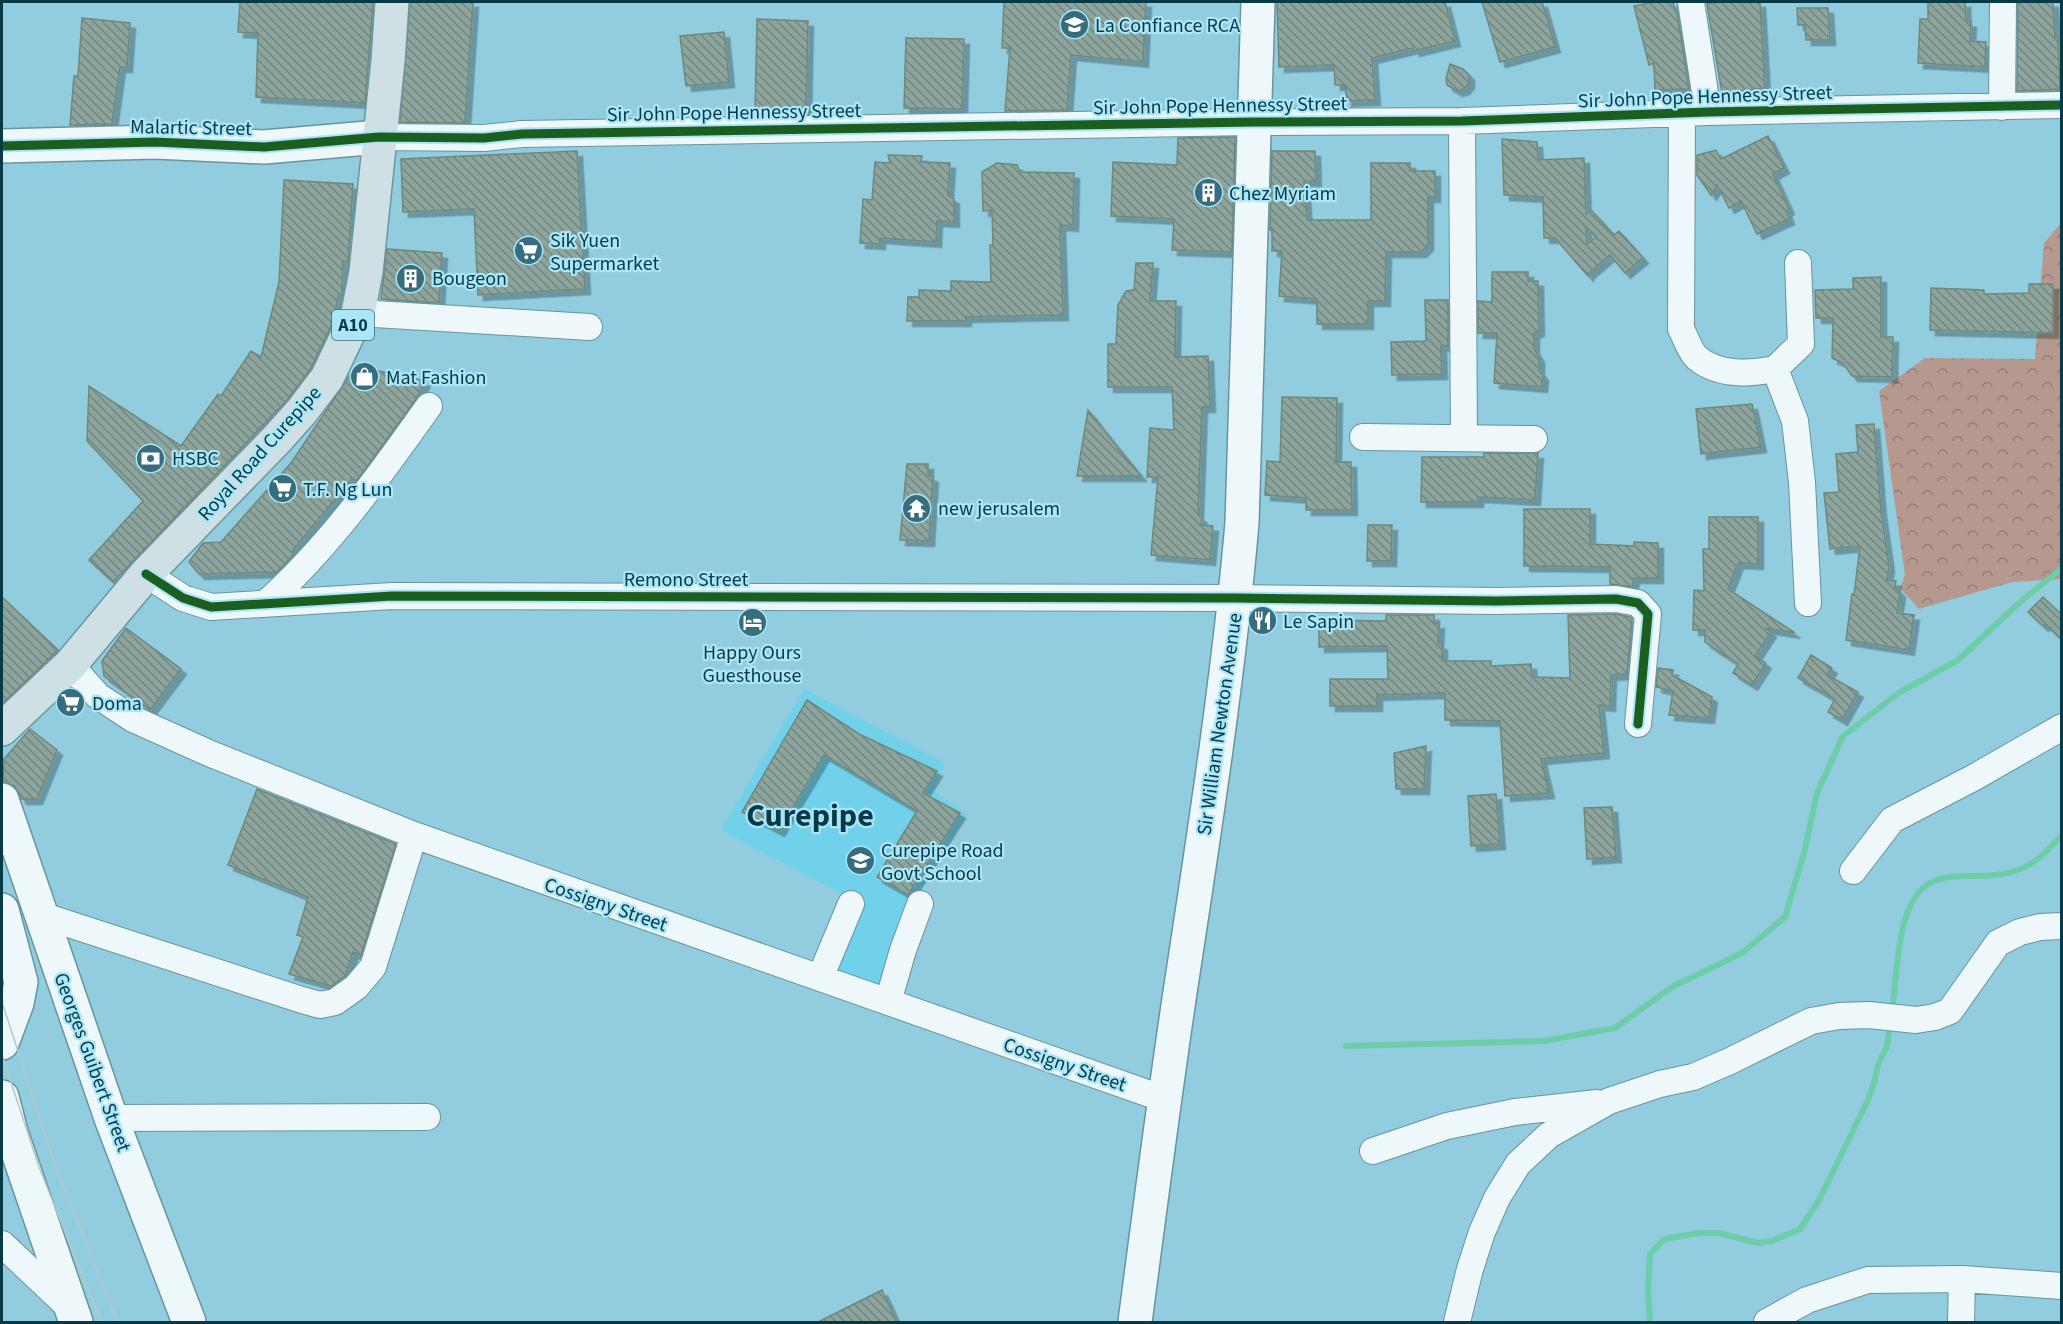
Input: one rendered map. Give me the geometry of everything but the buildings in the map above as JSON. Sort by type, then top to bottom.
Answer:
[{"type":"main road","name":"Royal Road Curepipe","points":[[2,729],[69,665],[146,574],[302,411],[327,378],[358,313],[366,272],[392,2]]},
{"type":"street","name":"Sir William Newton Avenue","points":[[1135,1323],[1164,1099],[1221,720],[1236,598],[1242,524],[1258,2]]},
{"type":"street","points":[[1691,2],[1708,112]]},
{"type":"street","points":[[2002,107],[2003,2]]},
{"type":"street","name":"Sir John Pope Hennessy Street","points":[[379,137],[484,138],[522,134],[1253,122],[1462,121],[1708,112],[2061,105]]},
{"type":"street","points":[[1682,114],[1681,329],[1696,357],[1721,372],[1761,372],[1775,369],[1800,344],[1798,263]]},
{"type":"street","points":[[1462,121],[1464,438]]},
{"type":"street","name":"Malartic Street","points":[[2,146],[155,142],[264,147],[379,137]]},
{"type":"street","points":[[358,313],[589,327]]},
{"type":"street","points":[[1775,369],[1795,420],[1802,482],[1808,603]]},
{"type":"street","points":[[265,604],[296,576],[386,467],[429,406]]},
{"type":"street","points":[[1363,437],[1534,439]]},
{"type":"street","name":"Remono Street","points":[[146,574],[183,598],[211,607],[392,596],[1236,598],[1496,601],[1616,599],[1638,603],[1648,614],[1638,724]]},
{"type":"street","name":"Cossigny Street","points":[[69,665],[98,696],[133,719],[211,754],[414,836],[1164,1099]]},
{"type":"street","points":[[1853,872],[1892,820],[1973,778],[2061,727]]},
{"type":"street","name":"Georges Guibert Street","points":[[2,800],[111,1118],[189,1323]]},
{"type":"street","points":[[41,915],[302,1000],[320,1005],[335,1002],[356,987],[373,967],[414,836]]},
{"type":"street","points":[[820,978],[851,904]]},
{"type":"street","points":[[888,1002],[903,950],[921,904]]},
{"type":"street","points":[[2,910],[21,982],[17,1003],[2,1043]]},
{"type":"street","points":[[1456,1323],[1482,1232],[1497,1198],[1518,1164],[1549,1135],[1609,1101],[1660,1083],[1693,1077],[1811,1021],[1839,1016],[1935,1017],[1950,1011],[1998,943],[2019,932],[2061,926]]},
{"type":"street","points":[[2,1097],[11,1132],[74,1316]]},
{"type":"street","points":[[1373,1151],[1458,1123],[1515,1112],[1609,1101]]},
{"type":"street","points":[[111,1118],[427,1117]]},
{"type":"street","points":[[2,1244],[74,1316]]},
{"type":"street","points":[[1767,1323],[1807,1300],[1868,1280],[1962,1278],[2061,1286]]},
{"type":"street","points":[[1961,1323],[1962,1278]]},
{"type":"shaded area","name":"Curepipe Road Govt School","points":[[804,689],[945,763],[933,791],[966,814],[913,907],[884,994],[827,975],[858,899],[840,893],[721,830]]},
{"type":"green space","points":[[2061,223],[2061,579],[2012,582],[1919,609],[1900,588],[1905,575],[1879,391],[1925,358],[2035,359],[2044,243]]},
{"type":"waterway","points":[[1346,1046],[1544,1041],[1615,1028],[1672,987],[1742,953],[1785,917],[1804,853],[1817,793],[1843,736],[1900,692],[1958,660],[2019,603],[2062,568]]},
{"type":"waterway","points":[[1892,1011],[1901,934],[1908,911],[1917,895],[1927,885],[1940,879],[1999,875],[2015,871],[2041,856],[2062,835]]},
{"type":"waterway","points":[[1650,1322],[1648,1291],[1650,1254],[1664,1239],[1699,1233],[1718,1233],[1758,1243],[1772,1241],[1800,1229],[1819,1200],[1868,1100],[1878,1065],[1887,1046],[1890,1024]]},
{"type":"tram line","points":[[2,1002],[54,1162],[117,1322]]},
{"type":"tram line","points":[[2,1055],[39,1167],[101,1322]]},
{"type":"cycle path","points":[[2,146],[155,142],[264,147],[379,137],[484,138],[522,134],[1253,122],[1462,121],[1708,112],[2062,105]]},
{"type":"cycle path","points":[[146,574],[183,598],[211,607],[392,596],[1236,598],[1496,601],[1616,599],[1638,603],[1648,614],[1638,724]]},
{"type":"place","name":"La Confiance RCA","points":[[1074,25]]},
{"type":"place","name":"Chez Myriam","points":[[1208,193]]},
{"type":"place","name":"Sik Yuen Supermarket","points":[[529,251]]},
{"type":"place","name":"Bougeon","points":[[411,278]]},
{"type":"place","name":"Mat Fashion","points":[[365,377]]},
{"type":"place","name":"HSBC","points":[[151,458]]},
{"type":"place","name":"T.F. Ng Lun","points":[[282,489]]},
{"type":"place","name":"new jerusalem","points":[[917,508]]},
{"type":"place","name":"Le Sapin","points":[[1262,621]]},
{"type":"place","name":"Happy Ours Guesthouse","points":[[752,622]]},
{"type":"place","name":"Doma","points":[[71,703]]},
{"type":"place","name":"Curepipe Road Govt School","points":[[860,861]]},
{"type":"district","name":"Curepipe","points":[[810,815]]}]
